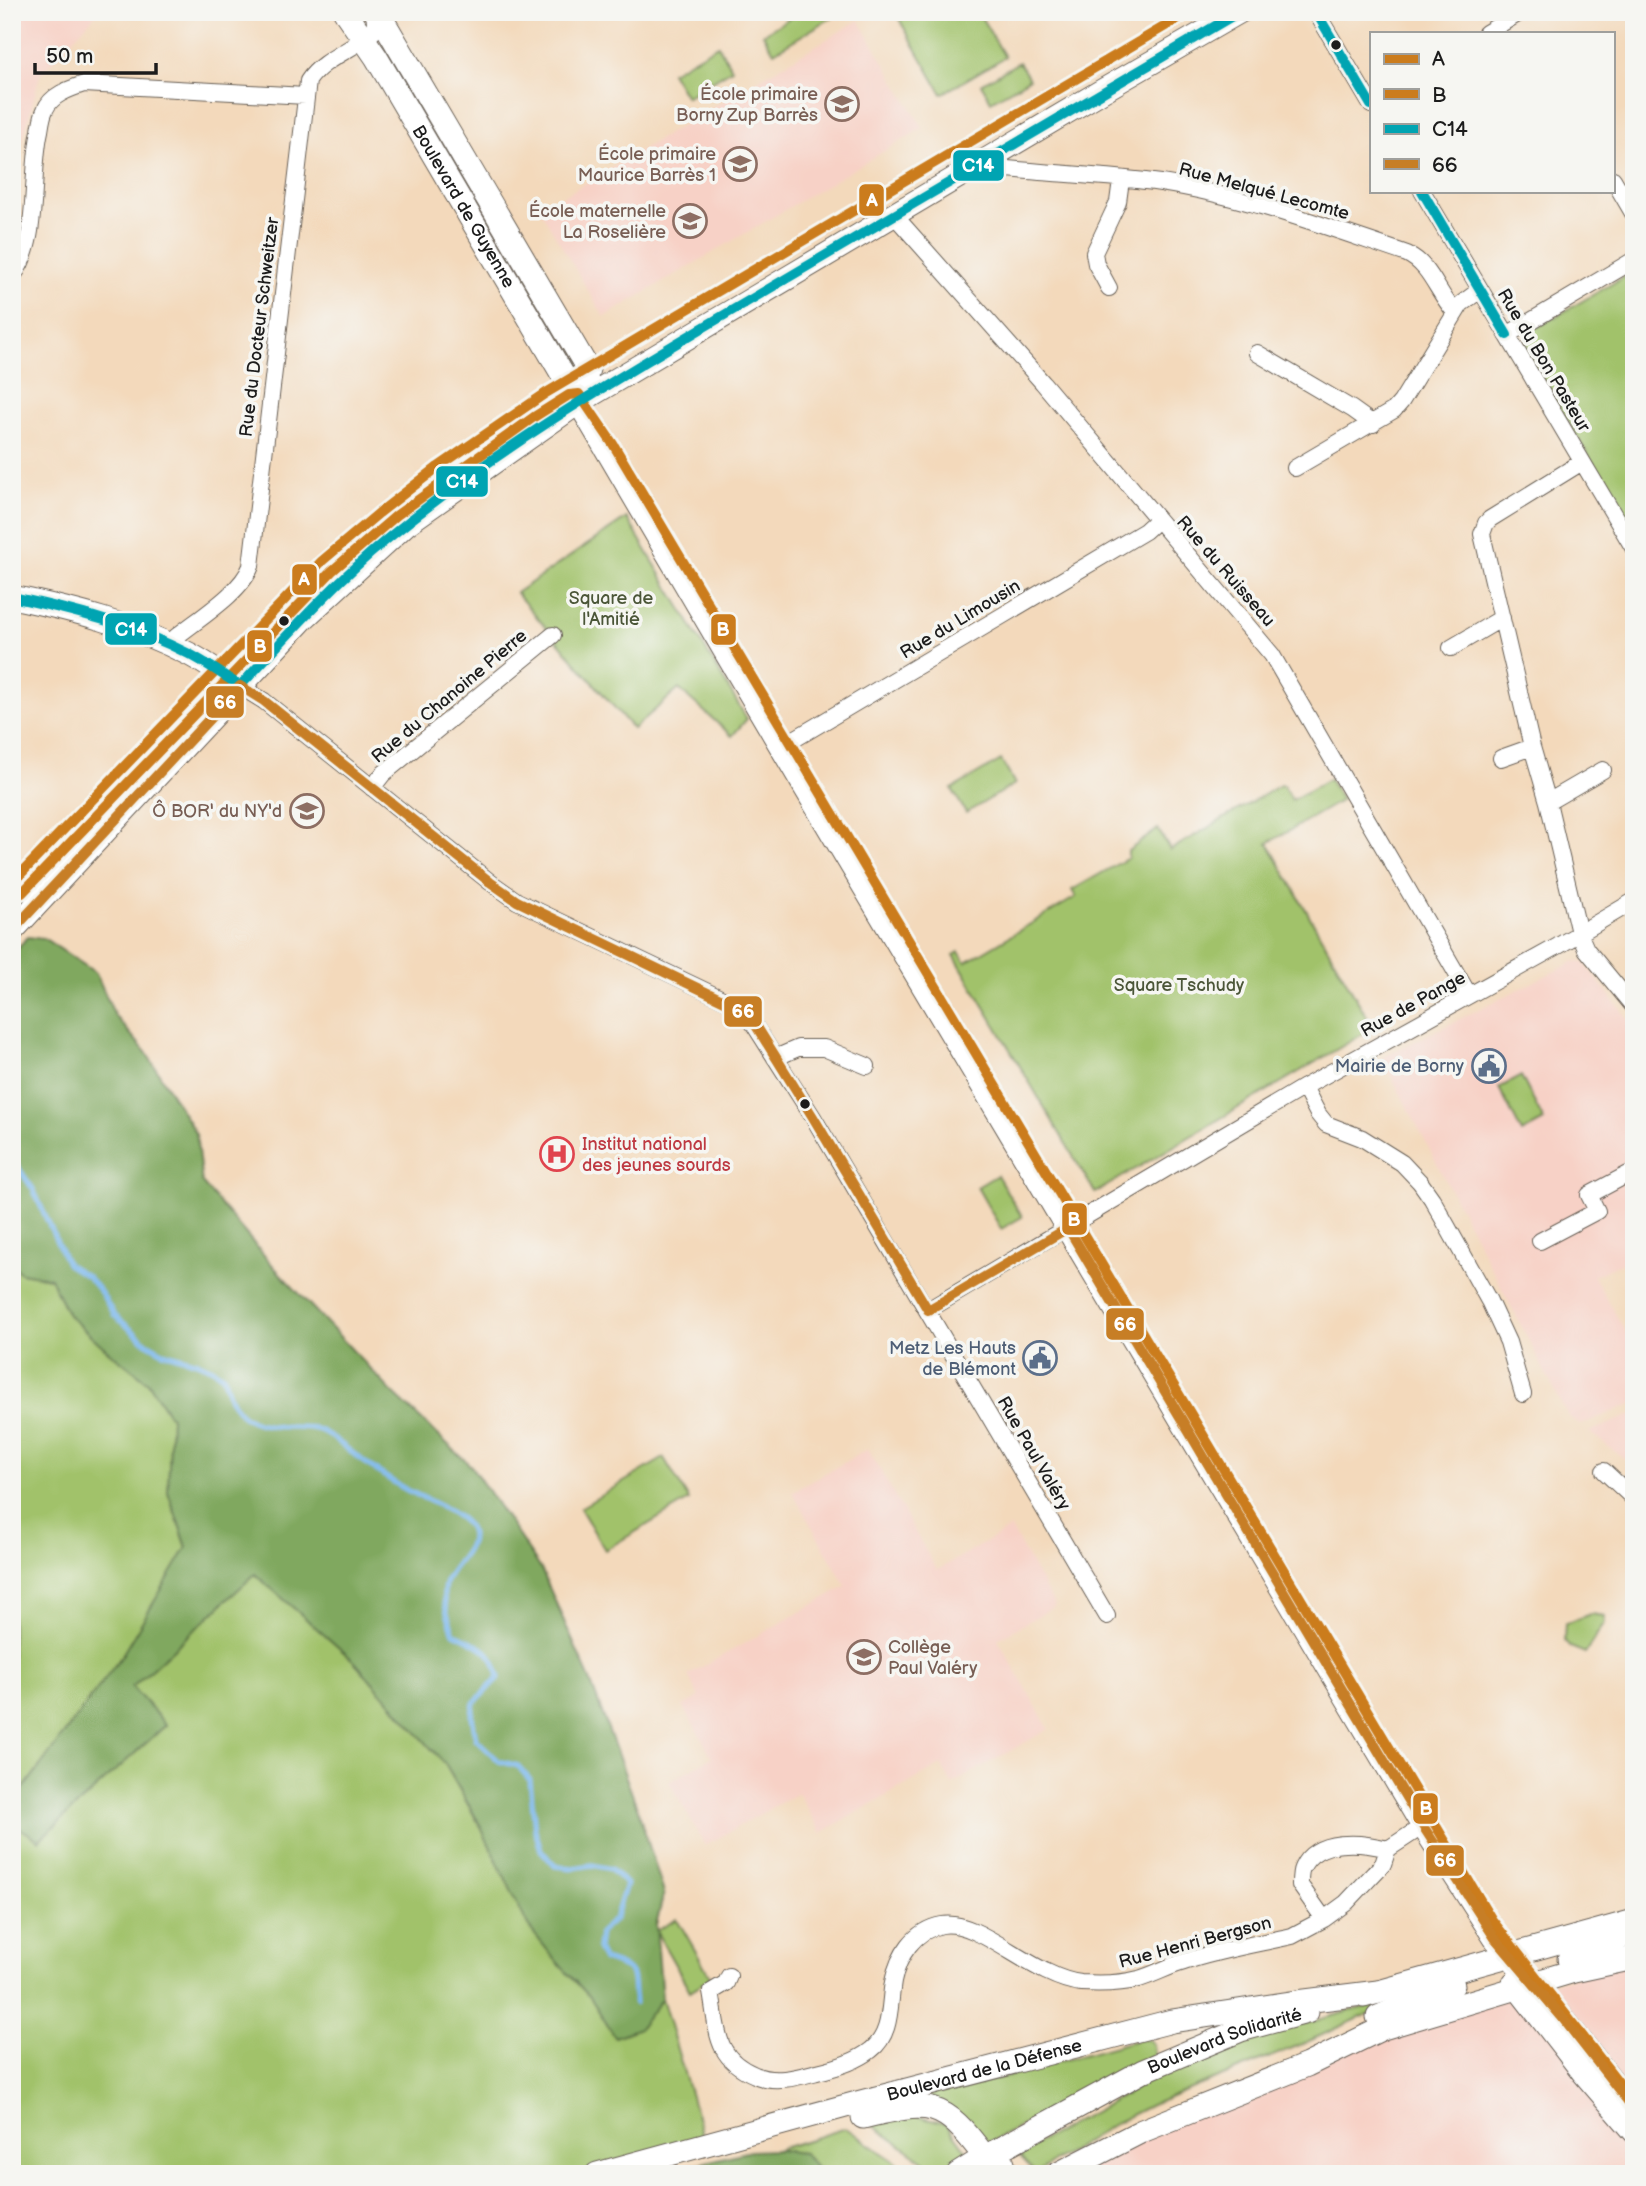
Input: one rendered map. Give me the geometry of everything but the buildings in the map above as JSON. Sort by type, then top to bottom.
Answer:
[{"type":"main road","name":"Boulevard de Guyenne","points":[[345,12],[365,39],[781,747],[1423,1826],[1514,1972]]},
{"type":"main road","name":"Boulevard de Guyenne","points":[[375,12],[588,369],[579,402]]},
{"type":"main road","points":[[12,931],[304,618],[406,524],[579,402],[1239,12]]},
{"type":"main road","points":[[444,173],[465,161]]},
{"type":"main road","points":[[12,597],[78,611],[170,645],[240,685]]},
{"type":"main road","name":"Boulevard Solidarité","points":[[1057,2174],[1142,2131],[1307,2065],[1383,2028],[1634,1921]]},
{"type":"main road","name":"Boulevard Solidarité","points":[[978,2164],[1143,2071],[1241,2030],[1378,1992],[1514,1972],[1605,1947],[1634,1930]]},
{"type":"main road","name":"Boulevard Solidarité","points":[[1514,1972],[1574,1971],[1634,1958]]},
{"type":"main road","points":[[1514,1972],[1634,2109]]},
{"type":"main road","points":[[1514,1972],[1583,2072],[1634,2131]]},
{"type":"main road","name":"Boulevard de la Défense","points":[[597,2174],[1172,2021],[1297,2001],[1378,1992]]},
{"type":"main road","points":[[744,2133],[830,2126],[905,2107],[928,2107],[950,2116],[967,2132],[978,2164],[1003,2164],[1006,2174]]},
{"type":"street","points":[[365,39],[373,32],[375,12]]},
{"type":"street","points":[[1316,12],[1370,101]]},
{"type":"street","points":[[1488,32],[1521,12]]},
{"type":"street","name":"Rue du Docteur Schweitzer","points":[[170,645],[183,631],[237,589],[248,575],[251,566],[308,81],[322,65],[365,39]]},
{"type":"street","points":[[12,278],[24,259],[28,242],[38,140],[45,109],[63,91],[84,85],[306,96]]},
{"type":"street","name":"Rue Melqué Lecomte","points":[[993,157],[1007,169],[1160,183],[1237,200],[1407,254],[1418,259],[1425,267],[1455,312]]},
{"type":"street","points":[[1109,288],[1096,264],[1094,253],[1118,202],[1121,180]]},
{"type":"street","points":[[1614,181],[1634,215]]},
{"type":"street","name":"Rue du Bon Pasteur","points":[[1423,192],[1634,549]]},
{"type":"street","name":"Rue du Ruisseau","points":[[894,215],[1043,383],[1272,655],[1469,995]]},
{"type":"street","points":[[1507,335],[1634,260]]},
{"type":"street","points":[[1295,468],[1394,410],[1455,312],[1480,290]]},
{"type":"street","points":[[1256,353],[1373,424]]},
{"type":"street","points":[[1582,462],[1486,523],[1482,534],[1579,933],[1586,949],[1634,1007]]},
{"type":"street","name":"Rue du Limousin","points":[[781,747],[1145,531],[1157,520]]},
{"type":"street","points":[[1451,648],[1502,618]]},
{"type":"street","name":"Rue du Chanoine Pierre","points":[[372,788],[383,774],[553,635]]},
{"type":"street","name":"Rue Paul Valéry","points":[[240,685],[264,701],[517,901],[741,1009],[755,1024],[928,1310],[1107,1616]]},
{"type":"street","points":[[1502,758],[1532,747]]},
{"type":"street","points":[[1548,802],[1603,769]]},
{"type":"street","name":"Rue de Pange","points":[[928,1310],[1304,1087],[1634,901]]},
{"type":"street","points":[[775,1058],[798,1048],[824,1048],[867,1066]]},
{"type":"street","points":[[1304,1087],[1326,1124],[1362,1138],[1402,1163],[1432,1199],[1489,1301],[1508,1342],[1523,1394]]},
{"type":"street","points":[[1540,1241],[1597,1211],[1589,1195],[1634,1171]]},
{"type":"street","points":[[1604,1471],[1634,1499]]},
{"type":"street","name":"Rue Henri Bergson","points":[[729,1976],[726,1983],[711,1992],[717,2034],[728,2058],[743,2070],[760,2078],[796,2078],[831,2069],[873,2049],[890,2019],[893,1980],[900,1958],[909,1944],[932,1927],[954,1924],[968,1927],[1032,1966],[1053,1976],[1081,1983],[1113,1983],[1140,1979],[1185,1961],[1292,1936],[1324,1919],[1346,1903],[1383,1864],[1388,1849],[1423,1826]]},
{"type":"street","points":[[1324,1919],[1300,1885],[1302,1868],[1316,1852],[1335,1844],[1368,1844],[1388,1849]]},
{"type":"shaded area","points":[[12,12],[98,12],[40,75],[17,162],[12,205]]},
{"type":"shaded area","points":[[859,20],[923,128],[604,317],[540,210]]},
{"type":"shaded area","points":[[1575,961],[1584,963],[1634,1026],[1634,1257],[1594,1276],[1634,1347],[1634,1403],[1580,1425],[1568,1416],[1382,1058]]},
{"type":"shaded area","points":[[1634,1414],[1634,1466],[1589,1432]]},
{"type":"shaded area","name":"Collège Paul Valéry","points":[[868,1449],[937,1570],[1011,1528],[1055,1606],[998,1639],[1049,1729],[952,1784],[941,1765],[821,1833],[798,1793],[705,1845],[669,1782],[712,1757],[683,1706],[699,1697],[688,1675],[846,1586],[792,1492]]},
{"type":"shaded area","points":[[1634,1961],[1634,2174],[1062,2174],[1383,2028]]},
{"type":"green space","points":[[800,12],[835,12],[836,15],[774,52],[763,34]]},
{"type":"green space","points":[[895,12],[978,12],[1005,57],[942,94]]},
{"type":"green space","points":[[718,45],[732,69],[686,97],[671,72]]},
{"type":"green space","points":[[1019,62],[1029,79],[991,101],[981,84]]},
{"type":"green space","points":[[1634,271],[1634,533],[1527,352],[1526,340],[1536,328]]},
{"type":"green space","name":"Square de l'Amitié","points":[[627,518],[747,719],[732,736],[679,689],[633,729],[516,593]]},
{"type":"green space","points":[[194,707],[200,712],[148,768],[139,767],[139,764]]},
{"type":"green space","points":[[1001,760],[1015,784],[966,813],[952,789]]},
{"type":"green space","name":"Square Tschudy","points":[[1329,779],[1342,800],[1268,843],[1373,1028],[1095,1193],[954,955],[959,952],[966,962],[1076,897],[1072,890],[1128,858],[1128,851],[1158,829],[1170,850],[1282,784],[1292,800]]},
{"type":"green space","points":[[106,800],[111,804],[110,808],[70,852],[64,853],[60,847]]},
{"type":"green space","points":[[28,937],[45,939],[96,973],[115,1016],[146,1052],[196,1134],[202,1183],[275,1268],[393,1393],[471,1466],[541,1569],[590,1680],[637,1807],[664,1893],[656,1925],[662,1998],[639,2028],[615,2037],[590,1997],[528,1926],[478,1821],[445,1764],[354,1661],[255,1574],[132,1687],[166,1725],[39,1840],[12,1823],[12,1804],[121,1657],[187,1547],[168,1492],[171,1418],[148,1382],[68,1315],[50,1278],[21,1273],[12,1265],[12,953]]},
{"type":"green space","points":[[1521,1076],[1544,1121],[1522,1133],[1499,1088]]},
{"type":"green space","points":[[997,1175],[1022,1217],[1001,1229],[977,1187]]},
{"type":"green space","points":[[12,1265],[21,1273],[50,1278],[68,1315],[148,1382],[171,1418],[168,1492],[187,1548],[121,1657],[12,1804]]},
{"type":"green space","points":[[664,1458],[689,1500],[605,1550],[580,1508]]},
{"type":"green space","points":[[255,1574],[354,1661],[445,1764],[557,1962],[590,1997],[615,2037],[639,2028],[662,1998],[705,2144],[597,2174],[12,2174],[12,1823],[39,1840],[166,1725],[131,1688]]},
{"type":"green space","points":[[1590,1614],[1604,1616],[1605,1622],[1585,1653],[1570,1647],[1564,1640],[1565,1624]]},
{"type":"green space","points":[[677,1919],[711,1978],[690,1991],[656,1931]]},
{"type":"green space","points":[[1386,2001],[1384,2007],[1300,2045],[1151,2105],[1115,2123],[1036,2173],[1018,2154],[1160,2075],[1245,2040]]},
{"type":"green space","points":[[1141,2039],[1149,2040],[1153,2044],[1154,2056],[989,2143],[917,2100],[930,2088],[956,2090]]},
{"type":"green space","points":[[906,2114],[947,2124],[969,2154],[968,2157],[942,2174],[868,2122]]},
{"type":"green space","points":[[846,2128],[913,2174],[821,2174],[803,2153],[776,2150]]},
{"type":"green space","points":[[750,2151],[803,2153],[821,2174],[658,2174]]},
{"type":"waterway","points":[[12,1154],[33,1189],[67,1264],[88,1277],[114,1315],[147,1343],[163,1352],[213,1369],[224,1377],[237,1410],[252,1421],[273,1426],[311,1428],[323,1432],[392,1481],[448,1510],[467,1525],[471,1540],[449,1575],[444,1594],[454,1633],[489,1654],[499,1677],[474,1703],[472,1716],[476,1739],[499,1761],[518,1766],[530,1780],[535,1830],[541,1850],[555,1866],[573,1868],[592,1865],[611,1869],[626,1884],[615,1919],[600,1932],[598,1949],[604,1960],[623,1967],[631,1974],[635,2003]]},
{"type":"transit line","name":"A","points":[[12,883],[322,561],[438,467],[546,393],[1189,12]]},
{"type":"transit line","name":"C14","points":[[240,686],[366,557],[431,504],[526,437],[673,346],[1239,12]]},
{"type":"transit line","name":"C14","points":[[1316,12],[1370,103]]},
{"type":"transit line","name":"C14","points":[[1423,192],[1507,335]]},
{"type":"transit line","name":"B","points":[[22,893],[332,571],[397,515],[534,417],[569,395],[579,394],[613,444],[1492,1920],[1623,2088]]},
{"type":"transit line","name":"C14","points":[[12,597],[80,613],[146,635],[196,658],[240,686]]},
{"type":"transit line","name":"66","points":[[12,931],[240,686],[264,701],[517,901],[741,1009],[755,1024],[813,1117],[928,1310],[1068,1228],[1423,1826],[1495,1938],[1634,2109]]},
{"type":"place","name":"École primaire Borny Zup Barrès","points":[[842,104]]},
{"type":"place","name":"École primaire Maurice Barrès 1","points":[[740,164]]},
{"type":"place","name":"École maternelle La Roselière","points":[[690,221]]},
{"type":"place","name":"Ô BOR' du NY'd","points":[[307,811]]},
{"type":"place","name":"Mairie de Borny","points":[[1489,1066]]},
{"type":"place","name":"Institut national des jeunes sourds","points":[[557,1154]]},
{"type":"place","name":"Metz Les Hauts de Blémont","points":[[1040,1358]]},
{"type":"place","name":"Collège Paul Valéry","points":[[864,1657]]}]
